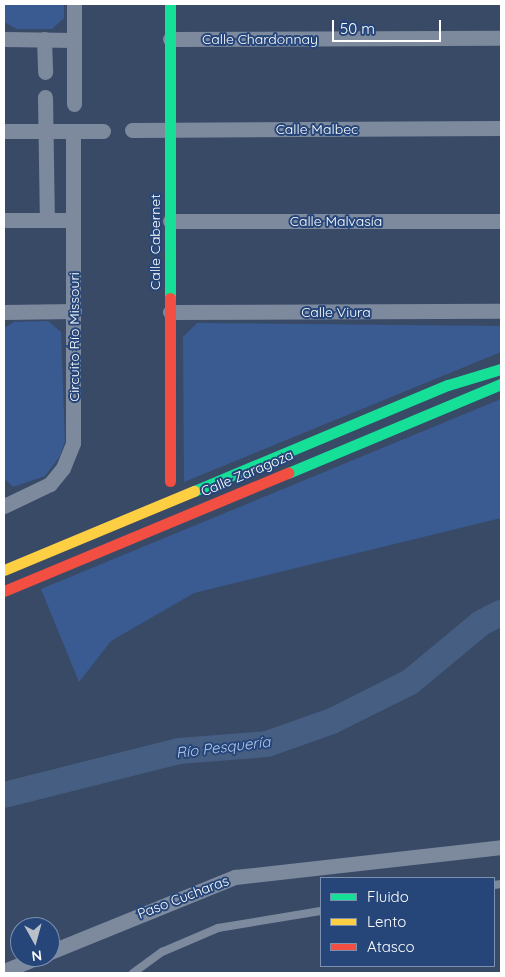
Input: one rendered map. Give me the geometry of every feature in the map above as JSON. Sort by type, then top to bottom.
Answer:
[{"type":"street","points":[[74,4],[74,104]]},
{"type":"street","name":"Calle Cabernet","points":[[170,4],[170,481]]},
{"type":"street","name":"Calle Chardonnay","points":[[170,39],[501,38]]},
{"type":"street","points":[[4,39],[74,40]]},
{"type":"street","points":[[44,39],[45,72]]},
{"type":"street","points":[[46,97],[47,220]]},
{"type":"street","name":"Calle Malbec","points":[[132,130],[501,128]]},
{"type":"street","points":[[4,131],[104,131]]},
{"type":"street","name":"Circuito Río Missouri","points":[[4,506],[48,486],[70,455],[74,311],[73,131]]},
{"type":"street","points":[[4,220],[73,220]]},
{"type":"street","name":"Calle Malvasía","points":[[170,221],[501,221]]},
{"type":"street","points":[[4,312],[74,311]]},
{"type":"street","name":"Calle Viura","points":[[170,312],[501,311]]},
{"type":"street","name":"Calle Zaragoza","points":[[4,570],[448,385],[501,369]]},
{"type":"street","name":"Calle Zaragoza","points":[[4,591],[501,384]]},
{"type":"street","points":[[163,504],[170,521]]},
{"type":"street","name":"Paso Cucharas","points":[[60,948],[235,877],[501,847]]},
{"type":"lane","points":[[133,973],[162,952],[218,928],[320,912]]},
{"type":"shaded area","points":[[4,4],[64,4],[64,18],[52,29],[17,29],[4,22]]},
{"type":"shaded area","points":[[48,321],[61,332],[65,441],[60,456],[45,476],[13,487],[4,478],[4,328],[14,322]]},
{"type":"shaded area","points":[[197,323],[501,326],[501,352],[184,482],[183,337]]},
{"type":"shaded area","points":[[501,399],[501,518],[194,593],[111,641],[79,682],[41,589]]},
{"type":"waterway","name":"Río Pesquería","points":[[4,795],[179,751],[267,744],[332,721],[410,682],[481,623],[501,613]]},
{"type":"traffic: fast","points":[[170,4],[170,298]]},
{"type":"traffic: fast","points":[[194,491],[448,385],[501,369]]},
{"type":"traffic: fast","points":[[288,473],[501,384]]},
{"type":"traffic: slow","points":[[4,570],[194,491]]},
{"type":"traffic: jam","points":[[170,298],[170,481]]},
{"type":"traffic: jam","points":[[4,591],[288,473]]}]
